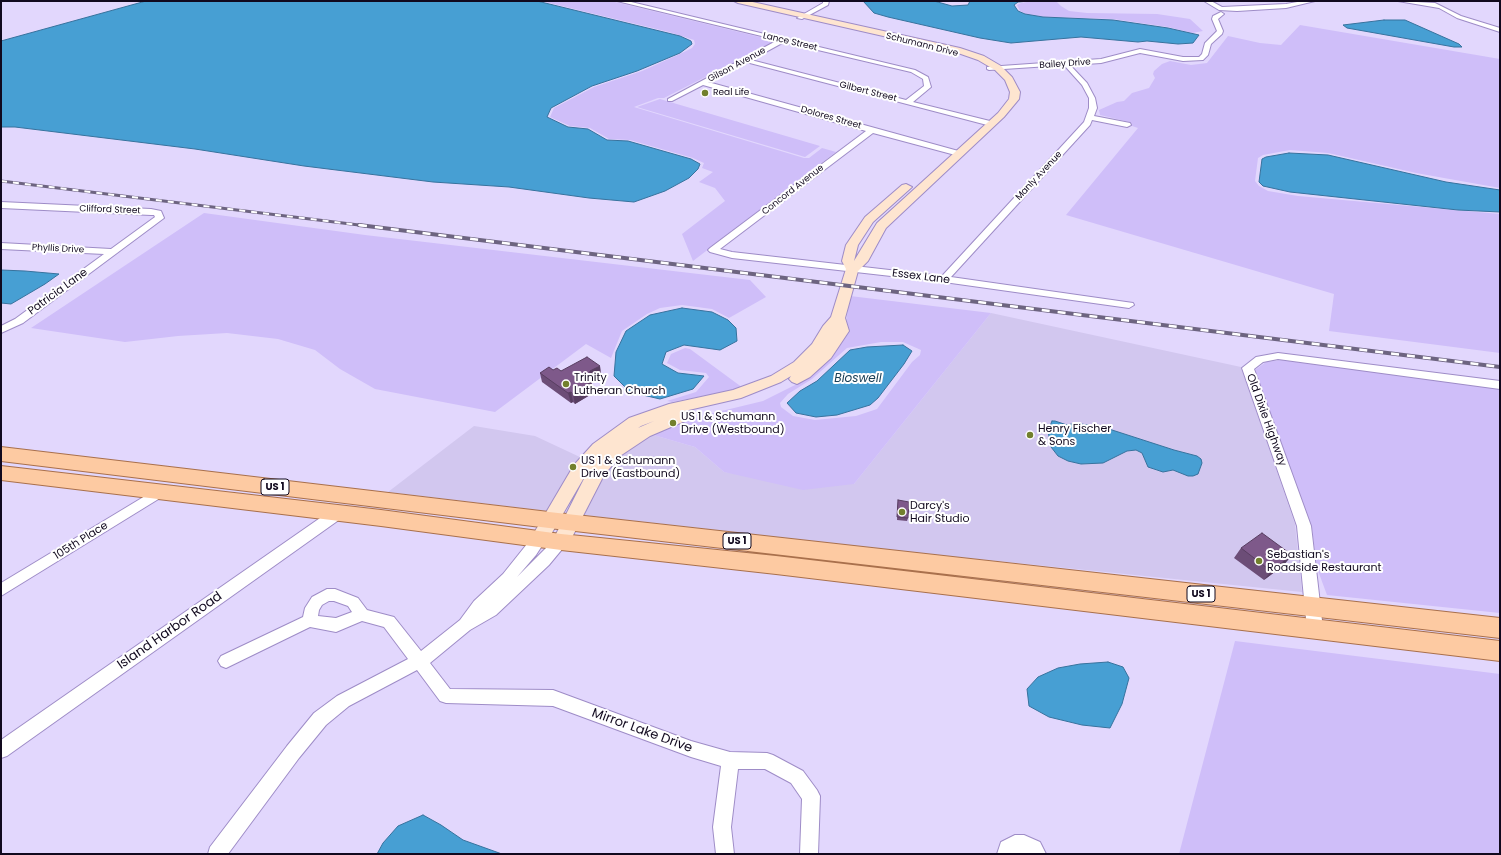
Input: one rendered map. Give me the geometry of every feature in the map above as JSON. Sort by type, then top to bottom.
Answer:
[{"type":"main road","name":"US 1","points":[[1,454],[572,523],[1500,628]]},
{"type":"main road","name":"US 1","points":[[1,473],[338,513],[540,538],[561,542],[769,564],[1500,651]]},
{"type":"street","name":"Lance Street","points":[[620,1],[913,71],[926,78],[928,87],[908,102]]},
{"type":"street","points":[[641,6],[654,1]]},
{"type":"street","name":"Schumann Drive","points":[[726,1],[946,46],[981,58],[1009,79],[1015,92],[1010,105],[958,154],[915,183],[869,220],[852,245],[848,260],[852,269]]},
{"type":"street","name":"Schumann Drive","points":[[738,1],[802,16]]},
{"type":"street","points":[[802,16],[826,4],[826,1]]},
{"type":"street","points":[[1207,1],[1221,11],[1286,6],[1312,1]]},
{"type":"street","points":[[1400,1],[1425,4],[1442,4],[1459,17],[1500,30]]},
{"type":"street","name":"Bailey Drive","points":[[994,68],[1101,61],[1140,51],[1184,59],[1201,58],[1205,55],[1208,43],[1219,34],[1220,31],[1217,23],[1222,18],[1221,11]]},
{"type":"street","name":"Gilson Avenue","points":[[670,100],[783,40]]},
{"type":"street","name":"Gilbert Street","points":[[744,60],[991,124]]},
{"type":"street","name":"Manly Avenue","points":[[944,279],[1088,123],[1093,108],[1092,98],[1084,84],[1066,64]]},
{"type":"street","name":"Schumann Drive","points":[[969,131],[1003,100],[1005,88],[994,68]]},
{"type":"street","name":"Dolores Street","points":[[703,83],[872,130],[944,153],[958,154]]},
{"type":"street","points":[[1090,117],[1127,125]]},
{"type":"street","name":"Concord Avenue","points":[[714,250],[872,130]]},
{"type":"street","points":[[944,153],[958,141]]},
{"type":"street","name":"Schumann Drive","points":[[540,538],[549,520],[580,469],[599,448],[635,422],[670,409],[736,394],[776,380],[799,365],[818,347],[828,329],[838,318],[852,269],[862,261],[882,224],[915,183]]},
{"type":"street","name":"Clifford Street","points":[[1,205],[158,213],[160,218],[114,252]]},
{"type":"street","points":[[869,220],[882,224]]},
{"type":"street","name":"Phyllis Drive","points":[[1,246],[114,252]]},
{"type":"street","name":"Essex Lane","points":[[714,250],[732,255],[944,279],[1129,305]]},
{"type":"street","name":"Patricia Lane","points":[[1,330],[19,321],[114,252]]},
{"type":"street","name":"Schumann Drive","points":[[561,542],[572,523],[597,471],[614,452],[644,432],[673,419],[750,401],[784,387],[805,374],[826,355],[842,331],[838,318]]},
{"type":"street","name":"Old Dixie Highway","points":[[1315,629],[1304,526],[1248,368],[1260,359],[1278,356],[1500,385]]},
{"type":"street","name":"105th Place","points":[[1,590],[160,492]]},
{"type":"street","name":"Island Harbor Road","points":[[1,750],[338,513]]},
{"type":"street","points":[[465,625],[479,605],[508,578],[531,552],[540,538]]},
{"type":"street","points":[[217,854],[293,752],[320,719],[343,701],[420,661],[465,625],[491,611],[544,561],[561,542]]},
{"type":"street","points":[[310,621],[312,608],[317,601],[327,595],[335,595],[353,602],[362,616]]},
{"type":"street","points":[[226,661],[284,634],[299,624],[310,621],[336,625],[362,616],[389,622],[420,661]]},
{"type":"street","name":"Mirror Lake Drive","points":[[420,661],[446,696],[553,698],[691,749],[730,760],[767,761],[797,777],[810,796],[809,854]]},
{"type":"street","points":[[725,854],[722,827],[730,760]]},
{"type":"street","points":[[1006,854],[1008,849],[1015,844],[1024,844],[1033,849],[1037,854]]},
{"type":"shaded area","points":[[541,1],[611,1],[776,41],[664,98],[658,98],[634,107],[804,158],[809,158],[822,148],[836,152],[693,261],[682,234],[725,201],[715,188],[699,182],[713,172],[702,168],[704,163],[693,158],[630,140],[609,139],[590,128],[570,126],[550,117],[554,108],[594,87],[642,71],[692,48],[695,44],[694,40],[669,32]]},
{"type":"shaded area","points":[[1032,1],[1056,1],[1069,11],[1087,13],[1157,14],[1190,19],[1203,31],[1192,33],[1168,27],[1113,19],[1043,17],[1026,14],[1020,11],[1017,5]]},
{"type":"shaded area","points":[[1300,25],[1500,59],[1500,188],[1416,173],[1328,153],[1290,150],[1263,155],[1258,158],[1255,181],[1259,186],[1268,191],[1298,196],[1500,214],[1500,353],[1329,331],[1334,294],[1066,215],[1138,128],[1132,126],[1129,122],[1100,115],[1099,110],[1117,102],[1124,101],[1132,93],[1149,88],[1155,78],[1153,74],[1154,71],[1162,64],[1170,61],[1191,65],[1207,63],[1228,36],[1260,43],[1281,45]]},
{"type":"shaded area","points":[[660,99],[820,146],[805,157],[637,107]]},
{"type":"shaded area","points":[[204,213],[365,235],[750,280],[766,297],[729,318],[712,309],[682,305],[660,308],[647,314],[622,331],[611,358],[586,344],[495,412],[375,389],[340,369],[315,350],[278,339],[227,333],[178,336],[125,342],[31,328]]},
{"type":"shaded area","points":[[850,296],[991,313],[854,484],[803,490],[724,472],[695,447],[650,434],[676,422],[763,401],[795,385],[817,369],[844,336]],"holes":[[[881,342],[903,342],[921,350],[920,355],[912,362],[877,409],[856,416],[815,420],[793,416],[781,407],[780,403],[788,394],[812,379],[847,348]]]},
{"type":"shaded area","points":[[991,313],[1241,367],[1295,524],[1302,592],[938,555],[583,515],[604,473],[619,454],[650,434],[695,447],[724,472],[854,484]],"holes":[[[1055,421],[1067,425],[1076,423],[1109,429],[1197,456],[1180,472],[1173,470],[1158,471],[1151,468],[1148,466],[1142,453],[1136,450],[1127,451],[1103,463],[1081,464],[1068,461],[1058,456]]]},
{"type":"shaded area","points":[[685,348],[690,349],[743,388],[672,402],[667,401],[696,392],[709,377],[706,373],[680,370],[667,363],[671,354]]},
{"type":"shaded area","points":[[1281,360],[1500,388],[1500,613],[1327,595],[1317,568],[1312,528],[1255,370],[1266,362]]},
{"type":"shaded area","points":[[474,426],[535,436],[582,458],[547,511],[388,492]]},
{"type":"shaded area","points":[[1235,641],[1500,674],[1500,854],[1179,854]]},
{"type":"water","points":[[146,1],[537,1],[680,36],[691,41],[692,44],[680,53],[637,71],[592,86],[551,108],[547,117],[568,127],[588,129],[607,140],[628,141],[691,159],[700,164],[698,169],[689,178],[665,191],[634,202],[589,198],[509,187],[433,182],[304,166],[195,149],[15,127],[1,127],[1,41]]},
{"type":"water","points":[[863,1],[934,1],[952,6],[968,5],[970,1],[1029,1],[1018,2],[1014,5],[1018,11],[1025,14],[1043,17],[1113,20],[1168,28],[1199,35],[1193,43],[1178,44],[1081,37],[1011,43],[980,38],[888,17],[874,13]]},
{"type":"water","points":[[1384,20],[1405,20],[1459,44],[1462,47],[1454,47],[1347,28],[1343,25]]},
{"type":"water","points":[[1289,153],[1328,155],[1446,182],[1500,190],[1500,212],[1458,210],[1290,192],[1263,186],[1259,182],[1262,159]]},
{"type":"water","points":[[1,270],[59,274],[11,304],[1,303]]},
{"type":"water","points":[[682,308],[712,312],[728,320],[736,328],[737,341],[720,350],[684,345],[666,352],[662,364],[678,373],[704,376],[693,389],[660,399],[630,392],[614,376],[616,352],[626,331],[650,315]]},
{"type":"water","name":"Bioswell","points":[[903,345],[912,351],[878,398],[870,405],[837,415],[816,417],[796,413],[787,403],[800,391],[817,381],[850,350],[867,347]]},
{"type":"water","points":[[1052,421],[1067,425],[1076,423],[1109,429],[1197,456],[1201,459],[1202,463],[1198,474],[1188,476],[1173,470],[1163,472],[1148,467],[1142,453],[1136,450],[1127,451],[1103,463],[1081,464],[1068,461],[1058,456],[1051,447],[1048,431]]},
{"type":"water","points":[[1108,662],[1123,667],[1129,678],[1122,704],[1110,728],[1082,725],[1049,717],[1029,706],[1027,689],[1038,677],[1058,668],[1080,664]]},
{"type":"water","points":[[423,815],[463,840],[502,854],[377,854],[383,843],[398,826]]},
{"type":"building","points":[[587,357],[600,366],[590,371],[588,385],[573,394],[571,392],[568,393],[540,373],[549,367],[553,370],[557,368],[561,371]]},
{"type":"building","name":"Darcy's Hair Studio","points":[[898,500],[909,502],[908,518],[897,517]]},
{"type":"building","points":[[1262,533],[1292,555],[1271,571],[1241,548]]},
{"type":"railway","points":[[1,181],[367,226]]},
{"type":"railway","points":[[359,225],[1500,367]]},
{"type":"place","name":"Real Life","points":[[705,93]]},
{"type":"place","name":"Trinity Lutheran Church","points":[[566,384]]},
{"type":"place","name":"US 1 & Schumann Drive (Westbound)","points":[[673,423]]},
{"type":"place","name":"Henry Fischer & Sons","points":[[1030,435]]},
{"type":"place","name":"US 1 & Schumann Drive (Eastbound)","points":[[573,467]]},
{"type":"place","name":"Darcy's Hair Studio","points":[[902,512]]},
{"type":"place","name":"Sebastian's Roadside Restaurant","points":[[1259,561]]}]
